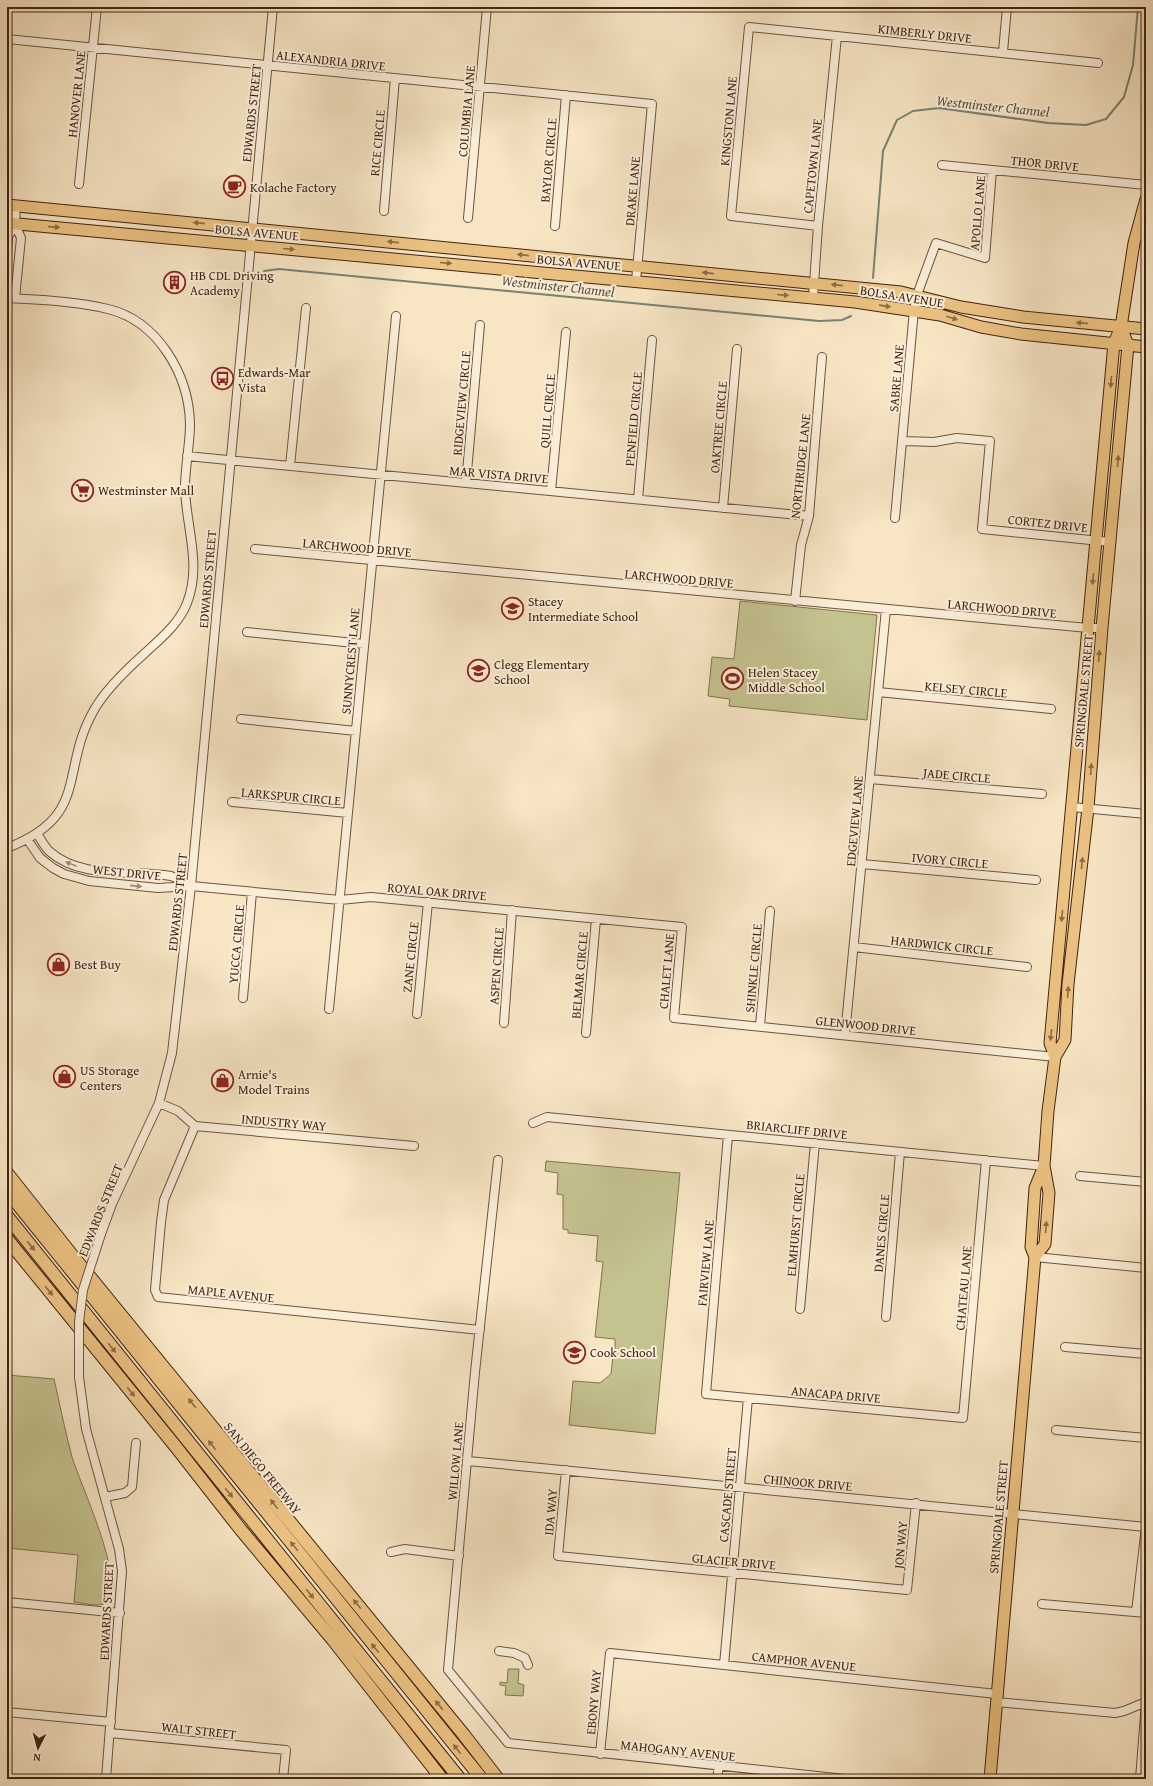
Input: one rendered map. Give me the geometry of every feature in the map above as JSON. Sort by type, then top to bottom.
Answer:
[{"type":"highway","name":"SAN DIEGO FREEWAY","points":[[7,1173],[72,1255],[464,1735],[498,1779]]},
{"type":"highway","points":[[7,1191],[482,1779]]},
{"type":"highway","points":[[7,1216],[460,1779]]},
{"type":"highway","points":[[7,1239],[171,1441],[241,1530],[333,1640],[442,1779]]},
{"type":"highway","points":[[385,1708],[435,1779]]},
{"type":"main road","name":"SPRINGDALE STREET","points":[[1055,1057],[1050,1043],[1114,343],[1121,327],[1134,243],[1146,199]]},
{"type":"main road","name":"BOLSA AVENUE","points":[[12,206],[814,283],[918,295],[961,307],[1023,317],[1146,329]]},
{"type":"main road","name":"BOLSA AVENUE","points":[[11,223],[813,298],[914,310],[940,315],[991,329],[1146,347]]},
{"type":"main road","name":"SPRINGDALE STREET","points":[[990,1779],[1035,1257],[1045,1244],[1049,1193],[1044,1166],[1048,1111],[1055,1057],[1064,1040],[1088,808],[1102,628],[1128,345],[1121,327]]},
{"type":"main road","points":[[1054,1012],[1059,1012],[1066,1022]]},
{"type":"street","name":"HANOVER LANE","points":[[79,184],[96,7]]},
{"type":"street","name":"EDWARDS STREET","points":[[106,1779],[120,1613],[121,1560],[86,1429],[79,1377],[79,1322],[83,1290],[101,1234],[159,1103],[172,1053],[191,886],[229,460],[273,7]]},
{"type":"street","name":"COLUMBIA LANE","points":[[468,218],[487,7]]},
{"type":"street","points":[[1003,52],[1007,7]]},
{"type":"street","name":"KIMBERLY DRIVE","points":[[749,27],[1098,63]]},
{"type":"street","name":"KINGSTON LANE","points":[[749,27],[731,216],[818,226]]},
{"type":"street","name":"CAPETOWN LANE","points":[[813,298],[818,226],[837,36]]},
{"type":"street","name":"ALEXANDRIA DRIVE","points":[[7,39],[652,104]]},
{"type":"street","name":"RICE CIRCLE","points":[[384,211],[395,78]]},
{"type":"street","name":"BAYLOR CIRCLE","points":[[555,226],[566,96]]},
{"type":"street","name":"DRAKE LANE","points":[[636,281],[652,104]]},
{"type":"street","name":"THOR DRIVE","points":[[942,165],[1146,185]]},
{"type":"street","name":"APOLLO LANE","points":[[936,243],[985,258],[992,170]]},
{"type":"street","points":[[7,252],[12,206]]},
{"type":"street","points":[[7,848],[27,840],[37,834],[55,817],[66,800],[80,744],[87,723],[95,708],[118,680],[170,630],[187,604],[195,567],[185,493],[190,424],[182,380],[172,360],[148,331],[133,320],[108,309],[11,298],[21,238],[11,223]]},
{"type":"street","name":"SABRE LANE","points":[[895,518],[914,310],[936,243]]},
{"type":"street","points":[[290,466],[306,308]]},
{"type":"street","name":"SUNNYCREST LANE","points":[[329,1009],[396,316]]},
{"type":"street","name":"RIDGEVIEW CIRCLE","points":[[466,483],[480,325]]},
{"type":"street","name":"QUILL CIRCLE","points":[[551,491],[566,332]]},
{"type":"street","name":"PENFIELD CIRCLE","points":[[638,500],[652,340]]},
{"type":"street","name":"OAKTREE CIRCLE","points":[[723,508],[737,348]]},
{"type":"street","name":"NORTHRIDGE LANE","points":[[795,601],[801,545],[809,516],[822,357]]},
{"type":"street","name":"CORTEZ DRIVE","points":[[903,441],[928,443],[957,438],[990,441],[982,529],[1110,542]]},
{"type":"street","name":"MAR VISTA DRIVE","points":[[187,456],[809,516]]},
{"type":"street","name":"LARCHWOOD DRIVE","points":[[255,549],[795,601],[1088,628],[1102,628]]},
{"type":"street","name":"EDGEVIEW LANE","points":[[845,1035],[886,609]]},
{"type":"street","points":[[247,632],[364,644]]},
{"type":"street","name":"KELSEY CIRCLE","points":[[878,692],[1051,709]]},
{"type":"street","points":[[241,718],[356,731]]},
{"type":"street","name":"JADE CIRCLE","points":[[870,779],[1042,794]]},
{"type":"street","name":"LARKSPUR CIRCLE","points":[[232,802],[348,813]]},
{"type":"street","points":[[1072,807],[1146,814]]},
{"type":"street","name":"WEST DRIVE","points":[[37,834],[49,851],[61,860],[75,866],[90,869],[172,877],[191,886]]},
{"type":"street","name":"WEST DRIVE","points":[[27,840],[40,858],[53,868],[75,878],[158,888],[191,886]]},
{"type":"street","name":"IVORY CIRCLE","points":[[862,864],[1036,880]]},
{"type":"street","name":"ROYAL OAK DRIVE","points":[[191,886],[340,900],[370,897],[682,927]]},
{"type":"street","name":"YUCCA CIRCLE","points":[[243,998],[252,892]]},
{"type":"street","name":"ZANE CIRCLE","points":[[417,1014],[428,902]]},
{"type":"street","name":"ASPEN CIRCLE","points":[[504,1023],[512,910]]},
{"type":"street","name":"SHINKLE CIRCLE","points":[[760,1026],[770,911]]},
{"type":"street","name":"BELMAR CIRCLE","points":[[586,1033],[596,918]]},
{"type":"street","name":"CHALET LANE","points":[[674,1018],[682,927]]},
{"type":"street","name":"HARDWICK CIRCLE","points":[[854,948],[1027,967]]},
{"type":"street","name":"GLENWOOD DRIVE","points":[[674,1018],[1055,1057]]},
{"type":"street","points":[[159,1103],[178,1111],[195,1126]]},
{"type":"street","name":"BRIARCLIFF DRIVE","points":[[533,1123],[547,1117],[1044,1166]]},
{"type":"street","name":"INDUSTRY WAY","points":[[195,1126],[414,1146]]},
{"type":"street","name":"MAPLE AVENUE","points":[[195,1126],[164,1200],[160,1222],[155,1290],[158,1297],[480,1330]]},
{"type":"street","name":"FAIRVIEW LANE","points":[[706,1394],[728,1135]]},
{"type":"street","name":"ELMHURST CIRCLE","points":[[800,1309],[815,1143]]},
{"type":"street","name":"DANES CIRCLE","points":[[886,1317],[900,1152]]},
{"type":"street","name":"WILLOW LANE","points":[[498,1160],[480,1330],[448,1670],[508,1743]]},
{"type":"street","name":"CHATEAU LANE","points":[[963,1418],[986,1160]]},
{"type":"street","points":[[1080,1176],[1146,1182]]},
{"type":"street","points":[[1035,1257],[1146,1268]]},
{"type":"street","points":[[1065,1347],[1146,1354]]},
{"type":"street","name":"ANACAPA DRIVE","points":[[706,1394],[963,1418]]},
{"type":"street","name":"CASCADE STREET","points":[[724,1665],[748,1398]]},
{"type":"street","points":[[1056,1430],[1146,1438]]},
{"type":"street","points":[[105,1497],[125,1493],[132,1487],[136,1443]]},
{"type":"street","name":"CHINOOK DRIVE","points":[[468,1461],[916,1503],[1146,1527]]},
{"type":"street","name":"IDA WAY","points":[[558,1556],[566,1470]]},
{"type":"street","name":"JON WAY","points":[[907,1590],[916,1503]]},
{"type":"street","points":[[1136,1612],[1146,1527]]},
{"type":"street","points":[[391,1552],[405,1549],[459,1556]]},
{"type":"street","name":"GLACIER DRIVE","points":[[558,1556],[907,1590]]},
{"type":"street","points":[[7,1602],[120,1613]]},
{"type":"street","points":[[1042,1604],[1146,1613]]},
{"type":"street","points":[[499,1651],[514,1653],[525,1658],[528,1665]]},
{"type":"street","name":"CAMPHOR AVENUE","points":[[610,1653],[724,1665],[1115,1713],[1124,1712],[1146,1702]]},
{"type":"street","name":"EBONY WAY","points":[[600,1754],[610,1653]]},
{"type":"street","points":[[1140,1779],[1146,1702]]},
{"type":"street","points":[[7,1712],[111,1722]]},
{"type":"street","name":"WALT STREET","points":[[110,1733],[286,1750],[283,1779]]},
{"type":"street","name":"MAHOGANY AVENUE","points":[[508,1743],[845,1779]]},
{"type":"street","points":[[718,1779],[719,1766]]},
{"type":"shaded area","points":[[740,601],[877,615],[867,720],[729,706],[730,699],[708,696],[712,657],[734,659]]},
{"type":"shaded area","points":[[546,1161],[680,1173],[655,1434],[569,1425],[573,1381],[600,1383],[611,1374],[613,1356],[615,1356],[615,1339],[595,1337],[603,1262],[596,1261],[598,1236],[568,1233],[568,1230],[563,1229],[563,1195],[557,1194],[558,1173],[545,1171]]},
{"type":"shaded area","points":[[7,1375],[54,1379],[72,1457],[100,1531],[107,1554],[112,1591],[107,1602],[104,1604],[96,1605],[74,1602],[78,1555],[7,1548]]},
{"type":"shaded area","points":[[508,1669],[519,1669],[518,1683],[524,1685],[523,1696],[505,1695],[506,1686],[500,1685],[500,1682],[507,1683]]},
{"type":"waterway","name":"Westminster Channel","points":[[873,278],[883,151],[897,120],[913,111],[939,108],[1048,123],[1086,125],[1106,119],[1124,97],[1133,65],[1138,7]]},
{"type":"waterway","name":"Westminster Channel","points":[[264,271],[279,269],[819,321],[842,320],[851,316]]},
{"type":"place","name":"Kolache Factory","points":[[234,187]]},
{"type":"place","name":"HB CDL Driving Academy","points":[[175,282]]},
{"type":"place","name":"Edwards-Mar Vista","points":[[223,379]]},
{"type":"place","name":"Westminster Mall","points":[[82,490]]},
{"type":"place","name":"Stacey Intermediate School","points":[[513,608]]},
{"type":"place","name":"Clegg Elementary School","points":[[478,671]]},
{"type":"place","name":"Helen Stacey Middle School","points":[[733,679]]},
{"type":"place","name":"Best Buy","points":[[59,964]]},
{"type":"place","name":"US Storage Centers","points":[[65,1077]]},
{"type":"place","name":"Arnie's Model Trains","points":[[222,1081]]},
{"type":"place","name":"Cook School","points":[[575,1352]]}]
